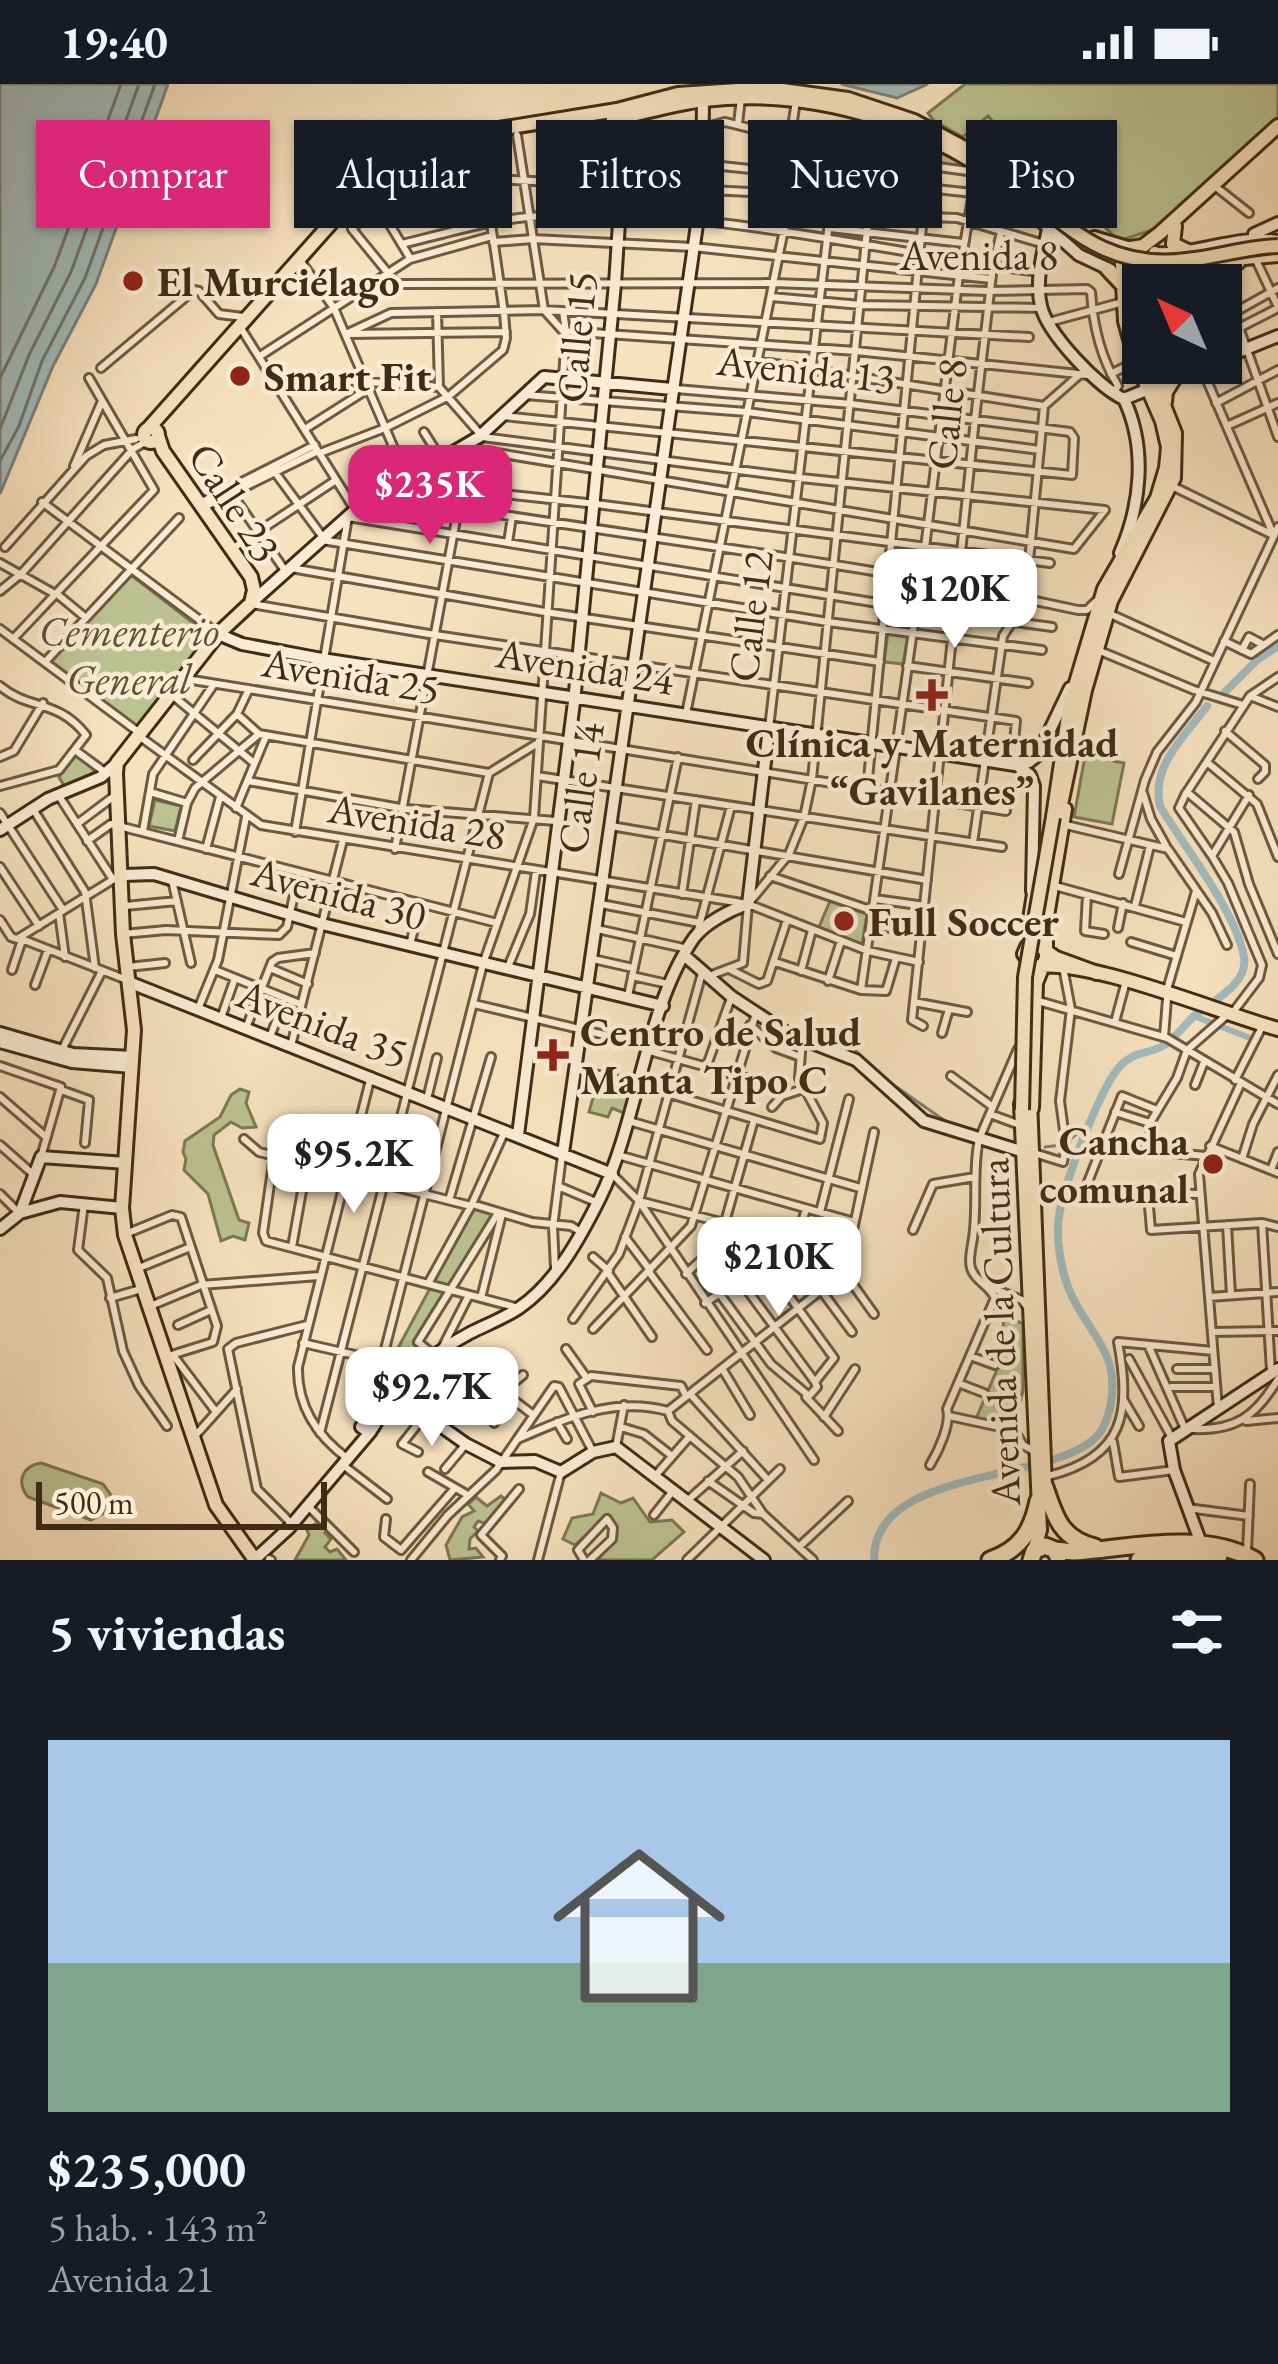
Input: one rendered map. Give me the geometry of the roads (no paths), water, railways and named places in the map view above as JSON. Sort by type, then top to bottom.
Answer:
[{"type":"highway","points":[[1042,1482],[1065,1532],[1079,1543],[1104,1549]]},
{"type":"highway","points":[[993,1560],[1026,1536],[1042,1482]]},
{"type":"highway","points":[[993,1560],[1032,1555],[1045,1546],[1055,1553],[1104,1549],[1245,1558]]},
{"type":"highway","points":[[1139,1560],[1203,1552]]},
{"type":"main road","points":[[626,116],[729,88]]},
{"type":"main road","points":[[512,128],[729,88],[818,93],[884,110],[966,148]]},
{"type":"main road","points":[[512,136],[703,100],[796,101],[886,121],[966,163]]},
{"type":"main road","points":[[1124,264],[1175,226],[1278,130]]},
{"type":"main road","points":[[1143,249],[1278,130]]},
{"type":"main road","points":[[1175,226],[1173,244],[1190,252]]},
{"type":"main road","points":[[145,438],[327,228]]},
{"type":"main road","points":[[244,324],[333,228]]},
{"type":"main road","points":[[1059,228],[1086,254],[1166,268],[1277,248]]},
{"type":"main road","points":[[1066,228],[1119,255],[1167,262],[1220,258],[1243,246],[1277,248]]},
{"type":"main road","points":[[1143,249],[1156,264]]},
{"type":"main road","points":[[1107,269],[1122,292]]},
{"type":"main road","name":"Avenida de la Cultura","points":[[1028,1106],[1018,1049],[1031,901],[1078,675],[1166,468],[1164,428],[1152,384]]},
{"type":"main road","points":[[1165,404],[1171,384]]},
{"type":"main road","name":"Avenida de la Cultura","points":[[1037,1451],[1028,1006],[1058,819],[1105,585],[1172,486],[1177,446],[1165,404],[1153,387]]},
{"type":"main road","name":"Calle 23","points":[[145,438],[163,451],[251,577],[254,590],[248,602]]},
{"type":"main road","name":"Calle 23","points":[[145,438],[238,567],[248,602]]},
{"type":"main road","points":[[251,577],[259,589],[266,590]]},
{"type":"main road","points":[[248,602],[111,768],[117,794],[123,934],[134,1032],[122,1208],[125,1234],[215,1504],[238,1540],[259,1558]]},
{"type":"main road","name":"Avenida de la Cultura","points":[[1053,797],[1058,819],[1023,1126],[1029,1152],[1027,1281],[1037,1451],[1047,1532],[1055,1553]]},
{"type":"main road","points":[[1046,922],[1053,948],[1065,965]]},
{"type":"main road","points":[[1024,952],[1030,965],[1044,958],[1167,994],[1223,1019],[1271,1027]]},
{"type":"main road","points":[[1035,999],[1043,976],[1065,965]]},
{"type":"main road","name":"Avenida de la Cultura","points":[[1032,1555],[1040,1537],[1042,1482]]},
{"type":"street","points":[[737,125],[741,98]]},
{"type":"street","name":"Calle 14","points":[[703,100],[703,120]]},
{"type":"street","points":[[793,120],[796,101]]},
{"type":"street","name":"Calle 15","points":[[626,116],[626,120]]},
{"type":"street","points":[[724,122],[748,128]]},
{"type":"street","points":[[517,135],[544,310],[566,332],[856,351],[1084,374]]},
{"type":"street","points":[[512,178],[536,179]]},
{"type":"street","points":[[1216,187],[1249,213]]},
{"type":"street","points":[[512,219],[536,217]]},
{"type":"street","points":[[1209,264],[1278,223]]},
{"type":"street","points":[[724,224],[1041,272]]},
{"type":"street","points":[[353,228],[386,273]]},
{"type":"street","points":[[392,228],[410,259]]},
{"type":"street","points":[[402,244],[465,228]]},
{"type":"street","points":[[201,506],[318,450],[385,428],[449,396],[500,355],[506,332],[490,228]]},
{"type":"street","name":"Calle 15","points":[[512,1132],[533,1020],[565,780],[618,228]]},
{"type":"street","name":"Calle 14","points":[[555,1271],[554,1224],[562,1153],[696,228]]},
{"type":"street","points":[[686,716],[784,228]]},
{"type":"street","points":[[830,228],[964,243]]},
{"type":"street","name":"Calle 12","points":[[748,904],[830,228]]},
{"type":"street","points":[[597,904],[646,911],[699,928],[748,904],[785,856],[804,818],[812,779],[869,228]]},
{"type":"street","points":[[867,789],[922,228]]},
{"type":"street","points":[[861,990],[967,228]]},
{"type":"street","points":[[990,228],[1045,244]]},
{"type":"street","points":[[1081,228],[1143,249],[1220,258],[1256,260],[1277,248]]},
{"type":"street","points":[[380,495],[720,546],[1078,610],[1091,607],[1130,531],[1138,486],[1132,423],[1124,399],[1084,374],[1041,308],[1048,229],[1107,269],[1122,272]]},
{"type":"street","name":"Calle 8","points":[[923,1025],[912,1020],[977,396],[1001,232]]},
{"type":"street","points":[[1086,254],[1095,242],[1091,235]]},
{"type":"street","points":[[260,356],[410,259],[492,239],[693,247],[991,279]]},
{"type":"street","points":[[1182,264],[1190,252]]},
{"type":"street","points":[[1220,258],[1222,264]]},
{"type":"street","points":[[1242,326],[1278,308],[1274,290],[1256,260]]},
{"type":"street","points":[[302,263],[334,308],[404,481]]},
{"type":"street","name":"Avenida 8","points":[[386,273],[394,282],[1089,289],[1118,388],[1110,392]]},
{"type":"street","points":[[101,368],[197,289],[219,314],[244,324],[337,479],[352,513],[307,742],[295,832]]},
{"type":"street","points":[[1242,309],[1274,290]]},
{"type":"street","points":[[1048,322],[1122,296]]},
{"type":"street","points":[[771,297],[1041,308]]},
{"type":"street","points":[[346,334],[384,314],[544,310],[1030,337]]},
{"type":"street","points":[[555,324],[561,311]]},
{"type":"street","points":[[372,1419],[381,1361],[482,964],[534,818],[566,332],[561,311]]},
{"type":"street","points":[[437,312],[439,387]]},
{"type":"street","points":[[346,334],[506,332]]},
{"type":"street","points":[[1242,351],[1278,336]]},
{"type":"street","points":[[1242,337],[1278,437]]},
{"type":"street","points":[[756,361],[1044,406]]},
{"type":"street","points":[[1111,374],[1122,369]]},
{"type":"street","points":[[1216,403],[1278,370]]},
{"type":"street","points":[[1029,561],[1044,406],[1084,374]]},
{"type":"street","points":[[271,375],[439,387],[480,436],[801,478],[1104,509],[1075,549],[462,447]]},
{"type":"street","points":[[248,602],[352,513],[480,436],[544,377],[562,377]]},
{"type":"street","name":"Avenida 13","points":[[562,377],[851,404],[1042,428]]},
{"type":"street","points":[[13,639],[154,490],[145,438],[89,378]]},
{"type":"street","points":[[1124,399],[1161,384]]},
{"type":"street","points":[[1119,874],[1160,747],[1204,693],[1214,661],[1275,539],[1210,384]]},
{"type":"street","points":[[305,429],[369,389]]},
{"type":"street","points":[[524,395],[746,412],[1040,450]]},
{"type":"street","points":[[73,470],[103,398]]},
{"type":"street","points":[[1227,426],[1278,403]]},
{"type":"street","points":[[501,416],[1072,475],[1072,434],[1042,428]]},
{"type":"street","points":[[424,432],[441,459]]},
{"type":"street","points":[[5,548],[42,502],[95,450],[145,438]]},
{"type":"street","points":[[0,591],[145,438]]},
{"type":"street","points":[[230,490],[318,450]]},
{"type":"street","points":[[274,471],[323,540],[828,622],[1042,650]]},
{"type":"street","points":[[235,548],[337,479]]},
{"type":"street","points":[[404,481],[1050,563]]},
{"type":"street","points":[[1172,486],[1275,539]]},
{"type":"street","points":[[230,490],[288,570],[880,662]]},
{"type":"street","points":[[42,502],[218,634]]},
{"type":"street","points":[[395,849],[458,508]]},
{"type":"street","points":[[352,513],[453,535],[1052,627]]},
{"type":"street","points":[[508,543],[512,517]]},
{"type":"street","points":[[45,662],[179,518]]},
{"type":"street","points":[[0,563],[86,618]]},
{"type":"street","points":[[973,843],[1001,646],[1010,621],[1027,599]]},
{"type":"street","points":[[248,602],[435,635],[1018,722],[1014,741]]},
{"type":"street","points":[[1078,610],[1087,620],[1092,644],[1243,705]]},
{"type":"street","points":[[1108,612],[1214,661]]},
{"type":"street","name":"Avenida 28","points":[[0,629],[261,825],[748,904],[868,951],[919,962]]},
{"type":"street","name":"Avenida 24","points":[[218,634],[242,644],[322,659],[1015,765]]},
{"type":"street","points":[[1224,641],[1251,654],[1278,635]]},
{"type":"street","points":[[1242,650],[1249,637],[1264,645]]},
{"type":"street","points":[[908,666],[1028,683]]},
{"type":"street","points":[[1015,765],[1038,755],[1078,675]]},
{"type":"street","points":[[1150,1152],[1150,1123],[1177,1078],[1185,1049],[1223,1019],[1258,978],[1262,965],[1225,876],[1179,808],[1243,705],[1278,677]]},
{"type":"street","name":"Avenida 25","points":[[185,679],[1006,811]]},
{"type":"street","points":[[143,832],[153,774],[214,684]]},
{"type":"street","points":[[0,686],[11,695],[58,709],[85,731],[59,770],[0,786]]},
{"type":"street","points":[[193,760],[237,714],[249,689]]},
{"type":"street","points":[[172,695],[254,763]]},
{"type":"street","points":[[1250,696],[1278,709]]},
{"type":"street","points":[[0,757],[14,751],[44,703]]},
{"type":"street","points":[[237,714],[262,735],[488,772],[538,739]]},
{"type":"street","points":[[1225,731],[1264,764],[1258,779]]},
{"type":"street","points":[[178,841],[187,803],[200,782],[262,735]]},
{"type":"street","points":[[236,808],[262,735]]},
{"type":"street","points":[[74,749],[111,768]]},
{"type":"street","points":[[628,996],[678,758]]},
{"type":"street","points":[[1208,763],[1249,795],[1262,812],[1278,857]]},
{"type":"street","points":[[1015,765],[1028,772],[1034,785],[1031,901]]},
{"type":"street","points":[[4,828],[111,768]]},
{"type":"street","points":[[320,1433],[488,772]]},
{"type":"street","points":[[537,776],[1002,847]]},
{"type":"street","points":[[248,781],[406,809],[560,822]]},
{"type":"street","points":[[1143,791],[1151,819],[1228,945]]},
{"type":"street","points":[[150,792],[187,803]]},
{"type":"street","points":[[1187,792],[1231,826],[1278,954]]},
{"type":"street","points":[[12,970],[18,939],[119,876],[88,841],[58,794]]},
{"type":"street","points":[[77,824],[117,794]]},
{"type":"street","points":[[1212,856],[1249,795]]},
{"type":"street","points":[[206,849],[220,797]]},
{"type":"street","points":[[682,894],[696,800]]},
{"type":"street","points":[[259,1558],[349,1458],[372,1419],[399,1389],[437,1353],[518,1309],[555,1271],[581,1232],[612,1174],[663,1006],[699,928],[731,806]]},
{"type":"street","points":[[33,808],[87,895],[98,970],[62,1051]]},
{"type":"street","points":[[0,813],[4,828],[61,911],[65,957]]},
{"type":"street","points":[[198,1009],[224,933],[247,818]]},
{"type":"street","points":[[1058,819],[1168,849]]},
{"type":"street","points":[[88,841],[111,824],[117,825],[496,922]]},
{"type":"street","points":[[608,826],[927,880]]},
{"type":"street","points":[[291,1046],[343,840]]},
{"type":"street","points":[[1135,906],[1151,844]]},
{"type":"street","points":[[0,866],[39,926]]},
{"type":"street","points":[[507,970],[530,914],[536,869]]},
{"type":"street","points":[[123,934],[284,932],[298,872]]},
{"type":"street","name":"Avenida 30","points":[[119,876],[154,874],[322,924],[663,1006]]},
{"type":"street","points":[[770,876],[873,911]]},
{"type":"street","points":[[172,880],[191,963]]},
{"type":"street","points":[[1051,885],[1188,923]]},
{"type":"street","points":[[1165,1038],[1167,994],[1196,891]]},
{"type":"street","points":[[1087,894],[1084,928],[1104,934]]},
{"type":"street","points":[[875,899],[925,906]]},
{"type":"street","points":[[122,906],[177,901]]},
{"type":"street","points":[[1118,928],[1124,903]]},
{"type":"street","points":[[410,945],[420,904]]},
{"type":"street","points":[[704,975],[744,962],[748,904]]},
{"type":"street","points":[[0,920],[18,939]]},
{"type":"street","points":[[729,969],[762,984],[770,979],[787,920]]},
{"type":"street","points":[[871,925],[922,933]]},
{"type":"street","points":[[594,928],[687,952],[776,1048],[798,1056]]},
{"type":"street","points":[[801,971],[812,930]]},
{"type":"street","name":"Avenida 35","points":[[18,939],[612,1174],[639,1201],[814,1460]]},
{"type":"street","points":[[828,981],[842,941]]},
{"type":"street","points":[[1131,942],[1177,956]]},
{"type":"street","points":[[35,985],[48,950]]},
{"type":"street","points":[[272,964],[315,953]]},
{"type":"street","points":[[590,958],[671,985]]},
{"type":"street","points":[[775,962],[861,990],[886,991],[896,958]]},
{"type":"street","points":[[128,967],[165,963]]},
{"type":"street","points":[[272,964],[308,984]]},
{"type":"street","points":[[246,1028],[272,964]]},
{"type":"street","points":[[753,1019],[849,1055],[916,1117],[1063,1162],[1066,1142],[1060,1101],[1071,1009],[1065,965]]},
{"type":"street","points":[[214,970],[302,1005]]},
{"type":"street","points":[[573,1319],[609,1272],[639,1201],[704,975]]},
{"type":"street","points":[[220,1018],[235,978]]},
{"type":"street","points":[[1115,1022],[1126,981]]},
{"type":"street","points":[[706,1068],[732,997]]},
{"type":"street","points":[[270,1037],[285,998]]},
{"type":"street","points":[[1035,999],[1165,1038],[1278,1104]]},
{"type":"street","points":[[914,1002],[967,1012]]},
{"type":"street","points":[[472,1004],[650,1048],[753,1080]]},
{"type":"street","points":[[942,1033],[949,1009]]},
{"type":"street","points":[[592,1329],[684,1236],[695,1214],[753,1019]]},
{"type":"street","points":[[1218,1408],[1199,1174],[1238,1082],[1271,1027]]},
{"type":"street","points":[[105,1062],[134,1032]]},
{"type":"street","points":[[0,1037],[105,1062],[131,1084]]},
{"type":"street","points":[[0,1037],[64,1060],[133,1062]]},
{"type":"street","points":[[576,1069],[820,1139],[823,1123],[803,1089],[798,1056],[802,1040]]},
{"type":"street","points":[[930,1465],[949,1416],[946,1412],[995,1298],[970,1264],[977,1209],[975,1177],[979,1139],[1018,1049]]},
{"type":"street","points":[[450,1199],[491,1057]]},
{"type":"street","points":[[427,1099],[437,1058]]},
{"type":"street","points":[[1195,1085],[1204,1062]]},
{"type":"street","points":[[0,1066],[89,1100],[85,1143]]},
{"type":"street","points":[[1242,1160],[1278,1075]]},
{"type":"street","points":[[371,1076],[307,1325],[298,1379],[303,1405],[320,1433],[387,1499]]},
{"type":"street","points":[[951,1076],[990,1115],[1023,1126]]},
{"type":"street","points":[[20,1213],[61,1088]]},
{"type":"street","points":[[772,1106],[782,1096],[803,1089]]},
{"type":"street","points":[[1157,1110],[1123,1095],[1084,1192],[1200,1194]]},
{"type":"street","points":[[0,1097],[46,1137]]},
{"type":"street","points":[[820,1213],[849,1099]]},
{"type":"street","points":[[1115,1112],[1150,1123]]},
{"type":"street","points":[[961,1133],[975,1134],[990,1115]]},
{"type":"street","points":[[686,1274],[719,1243],[754,1120]]},
{"type":"street","points":[[628,1121],[860,1188]]},
{"type":"street","points":[[429,1283],[512,1132]]},
{"type":"street","points":[[518,1438],[574,1415],[624,1405],[668,1411],[842,1273],[874,1132]]},
{"type":"street","points":[[244,1139],[255,1150],[274,1156],[581,1232]]},
{"type":"street","points":[[0,1145],[35,1176]]},
{"type":"street","points":[[1210,1146],[1275,1172],[1278,1152]]},
{"type":"street","points":[[1102,1147],[1206,1156]]},
{"type":"street","points":[[618,1155],[854,1222]]},
{"type":"street","points":[[274,1156],[264,1240],[518,1309]]},
{"type":"street","points":[[41,1157],[126,1163]]},
{"type":"street","points":[[292,1247],[307,1163]]},
{"type":"street","points":[[914,1230],[933,1184],[975,1177]]},
{"type":"street","points":[[558,1186],[598,1203]]},
{"type":"street","points":[[1148,1193],[1151,1230],[1262,1223],[1278,1227]]},
{"type":"street","points":[[0,1195],[20,1213]]},
{"type":"street","points":[[639,1201],[724,1223]]},
{"type":"street","points":[[0,1228],[44,1204],[122,1208]]},
{"type":"street","points":[[84,1204],[78,1250],[107,1278],[130,1369],[167,1426]]},
{"type":"street","points":[[790,1259],[806,1209]]},
{"type":"street","points":[[437,1353],[418,1342],[500,1213]]},
{"type":"street","points":[[482,1298],[500,1213]]},
{"type":"street","points":[[125,1234],[176,1214],[181,1217],[217,1326],[214,1340],[169,1356],[216,1412]]},
{"type":"street","points":[[818,1267],[836,1217]]},
{"type":"street","points":[[1246,1420],[1262,1406],[1276,1378],[1262,1223]]},
{"type":"street","points":[[1227,1225],[1231,1294]]},
{"type":"street","points":[[625,1237],[707,1350]]},
{"type":"street","points":[[719,1243],[766,1259],[790,1259],[842,1273],[874,1313]]},
{"type":"street","points":[[136,1270],[189,1247]]},
{"type":"street","points":[[593,1257],[609,1272],[652,1337]]},
{"type":"street","points":[[705,1303],[766,1259]]},
{"type":"street","points":[[766,1259],[834,1358],[806,1397]]},
{"type":"street","points":[[148,1307],[201,1285],[319,1276]]},
{"type":"street","points":[[739,1280],[816,1384]]},
{"type":"street","points":[[1009,1294],[1021,1293],[1027,1281]]},
{"type":"street","points":[[988,1287],[1025,1303],[1028,1311]]},
{"type":"street","points":[[110,1298],[142,1289]]},
{"type":"street","points":[[821,1290],[853,1332]]},
{"type":"street","points":[[1209,1297],[1278,1292]]},
{"type":"street","points":[[719,1293],[754,1344],[838,1431]]},
{"type":"street","points":[[437,1353],[469,1294]]},
{"type":"street","points":[[178,1325],[211,1310]]},
{"type":"street","points":[[291,1526],[257,1489],[230,1345],[307,1325]]},
{"type":"street","points":[[1212,1332],[1274,1331]]},
{"type":"street","points":[[1174,1469],[1119,1477],[1113,1442],[1123,1399],[1118,1342],[1213,1351]]},
{"type":"street","points":[[303,1343],[381,1361]]},
{"type":"street","points":[[1150,1347],[1187,1428]]},
{"type":"street","points":[[566,1348],[586,1377],[681,1386],[768,1480]]},
{"type":"street","points":[[970,1355],[995,1365]]},
{"type":"street","points":[[1129,1359],[1172,1438]]},
{"type":"street","points":[[501,1360],[506,1394]]},
{"type":"street","points":[[824,1418],[855,1369]]},
{"type":"street","points":[[1177,1369],[1215,1369]]},
{"type":"street","points":[[723,1370],[750,1415]]},
{"type":"street","points":[[476,1372],[532,1414]]},
{"type":"street","points":[[494,1423],[506,1394],[523,1375]]},
{"type":"street","points":[[586,1377],[579,1384],[593,1412]]},
{"type":"street","points":[[1203,1552],[1168,1448],[1172,1438],[1276,1378]]},
{"type":"street","points":[[958,1383],[984,1393]]},
{"type":"street","points":[[411,1560],[501,1462],[557,1384],[593,1452]]},
{"type":"street","points":[[1170,1387],[1216,1387]]},
{"type":"street","points":[[193,1438],[237,1389]]},
{"type":"street","points":[[399,1389],[427,1417],[501,1462],[535,1461],[561,1472]]},
{"type":"street","points":[[1123,1399],[1139,1426]]},
{"type":"street","points":[[418,1452],[402,1444],[447,1404]]},
{"type":"street","points":[[616,1447],[624,1405]]},
{"type":"street","points":[[668,1411],[668,1416],[728,1467],[763,1514],[813,1560]]},
{"type":"street","points":[[949,1416],[1013,1430],[1023,1445],[1037,1451]]},
{"type":"street","points":[[1187,1428],[1214,1429],[1278,1418]]},
{"type":"street","points":[[557,1422],[567,1439]]},
{"type":"street","points":[[621,1427],[644,1434],[672,1456]]},
{"type":"street","points":[[655,1476],[690,1436]]},
{"type":"street","points":[[1042,1482],[1090,1460],[1113,1442]]},
{"type":"street","points":[[445,1469],[466,1444]]},
{"type":"street","points":[[538,1560],[561,1472],[593,1452],[616,1447],[764,1560]]},
{"type":"street","points":[[687,1501],[743,1451]]},
{"type":"street","points":[[687,1560],[780,1469]]},
{"type":"street","points":[[428,1472],[467,1495]]},
{"type":"street","points":[[708,1481],[756,1514],[763,1514]]},
{"type":"street","points":[[1245,1558],[1250,1484]]},
{"type":"street","points":[[386,1520],[384,1537],[400,1550],[455,1488]]},
{"type":"street","points":[[500,1560],[502,1556],[481,1535],[519,1489]]},
{"type":"street","points":[[654,1515],[673,1491]]},
{"type":"street","points":[[800,1546],[848,1501]]},
{"type":"street","points":[[308,1506],[354,1552]]},
{"type":"street","points":[[1187,1508],[1249,1516]]},
{"type":"street","points":[[607,1519],[613,1528],[612,1540],[587,1560],[578,1550],[607,1519]]},
{"type":"water","points":[[0,84],[168,84],[155,120],[36,120],[36,228],[116,228],[96,284],[53,366],[0,494]]},
{"type":"water","points":[[841,84],[928,84],[897,98]]},
{"type":"waterway","points":[[1222,695],[1278,646]]},
{"type":"waterway","points":[[874,1560],[881,1530],[902,1508],[932,1492],[1075,1451],[1097,1436],[1106,1420],[1111,1403],[1110,1368],[1068,1287],[1059,1252],[1059,1216],[1084,1137],[1121,1065],[1171,1041],[1235,984],[1244,967],[1231,920],[1160,806],[1158,791],[1165,765],[1207,706]]},
{"type":"waterway","points":[[1194,1016],[1255,1040]]},
{"type":"waterway","points":[[798,1031],[848,1043],[878,1073]]},
{"type":"waterway","points":[[885,1079],[951,1125]]},
{"type":"waterway","points":[[1069,1140],[1092,1121]]},
{"type":"waterway","points":[[1045,1147],[1061,1145]]},
{"type":"place","name":"El Murciélago","points":[[133,281]]},
{"type":"place","name":"Smart Fit","points":[[240,376]]},
{"type":"place","name":"Clínica y Maternidad “Gavilanes”","points":[[932,695]]},
{"type":"place","name":"Full Soccer","points":[[844,921]]},
{"type":"place","name":"Centro de Salud Manta Tipo C","points":[[553,1055]]},
{"type":"place","name":"Cancha comunal","points":[[1213,1164]]},
{"type":"park label","name":"Cementerio General","points":[[129,655]]}]
